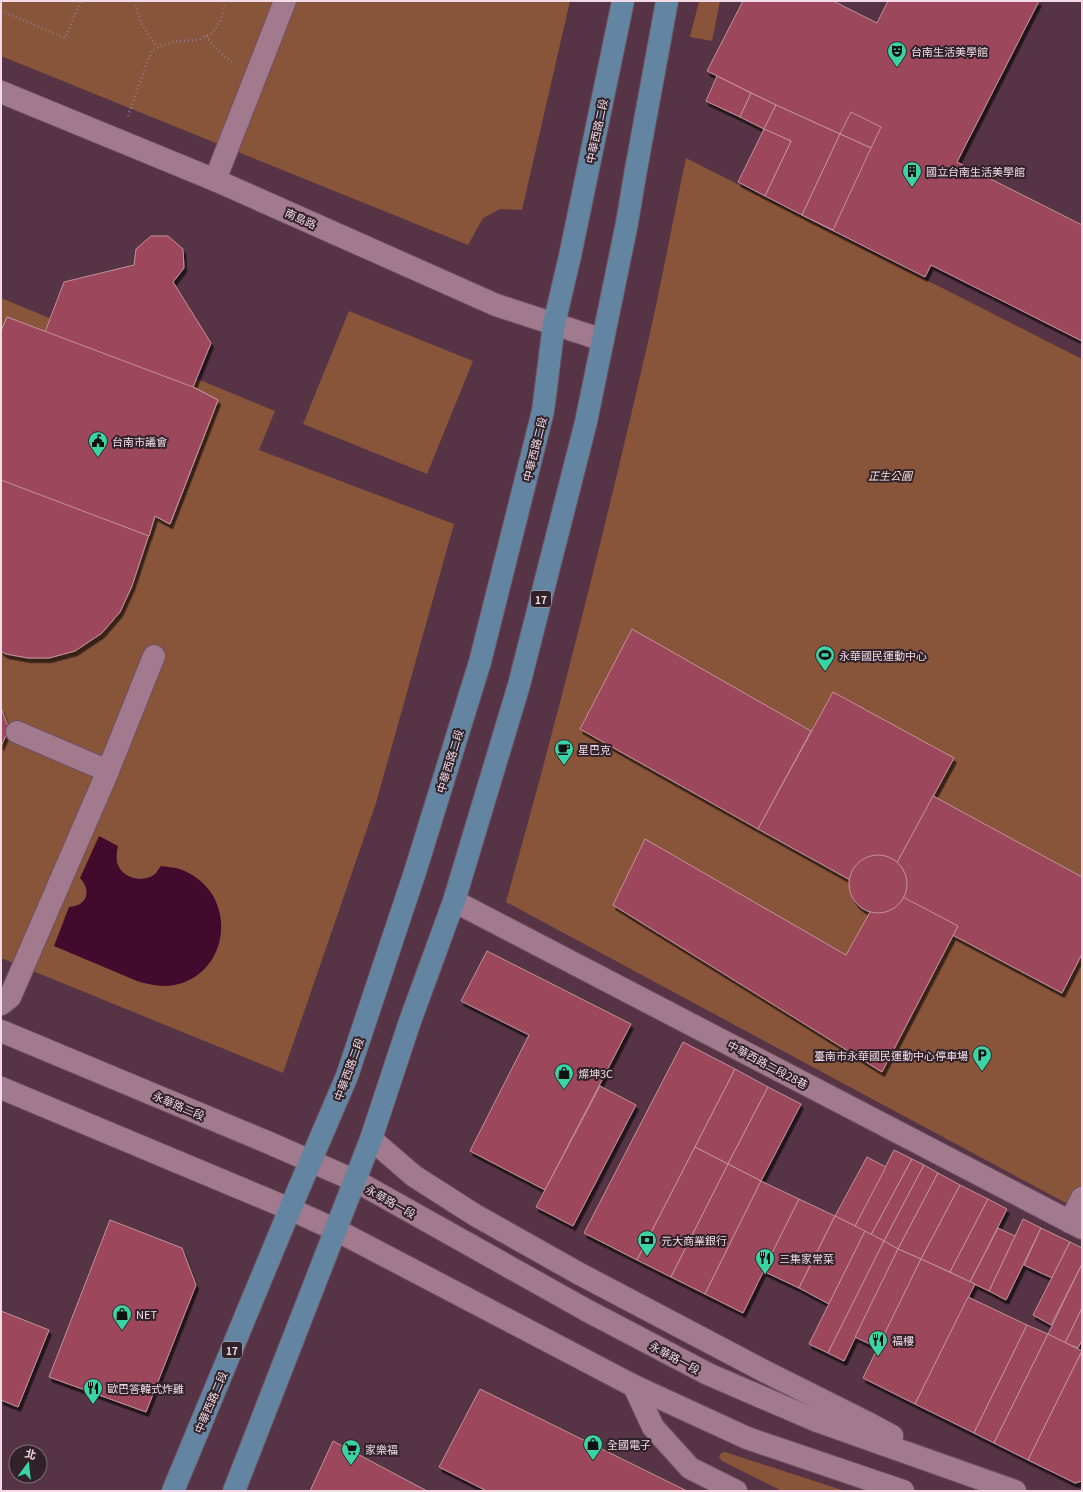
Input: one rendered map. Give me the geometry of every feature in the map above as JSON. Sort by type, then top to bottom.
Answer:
[{"type":"main road","name":"中華西路二段","points":[[173,1491],[347,1076],[415,872],[480,662],[543,411],[554,324],[570,256],[623,1]]},
{"type":"main road","name":"17","points":[[234,1491],[356,1181],[371,1139],[409,1024],[454,901],[521,678],[586,422],[627,223],[667,1]]},
{"type":"street","points":[[215,180],[285,1]]},
{"type":"street","name":"南島路","points":[[1,92],[215,180],[496,305],[603,340]]},
{"type":"street","points":[[1,1004],[10,997],[108,771],[154,656]]},
{"type":"street","points":[[17,732],[108,771]]},
{"type":"street","name":"中華西路二段28巷","points":[[454,901],[1076,1225]]},
{"type":"street","name":"永華路二段","points":[[1,1031],[311,1160],[356,1181]]},
{"type":"street","points":[[1,1088],[290,1209],[336,1230],[634,1386],[747,1438],[903,1491]]},
{"type":"street","points":[[371,1139],[414,1176],[475,1215],[578,1273],[764,1371],[866,1422],[946,1466]]},
{"type":"street","name":"永華路一段","points":[[356,1181],[586,1310],[708,1374],[817,1421],[1014,1491]]},
{"type":"street","points":[[1076,1225],[1082,1198]]},
{"type":"street","points":[[634,1386],[653,1427],[690,1468],[736,1491]]},
{"type":"path","points":[[1,11],[65,38],[80,1]]},
{"type":"path","points":[[134,1],[141,23],[157,47]]},
{"type":"path","points":[[119,140],[153,49],[175,41],[198,40],[212,33],[221,20],[226,1]]},
{"type":"path","points":[[206,36],[223,56],[244,71],[256,76]]},
{"type":"green space","points":[[1,1],[570,1],[522,210],[500,209],[483,218],[468,245],[1,56]]},
{"type":"green space","points":[[699,1],[720,1],[712,41],[690,37]]},
{"type":"green space","name":"永華國民運動中心","points":[[686,158],[1082,359],[1082,1199],[1077,1209],[506,902],[562,693],[615,483],[653,319]]},
{"type":"green space","points":[[1,298],[275,411],[259,450],[454,524],[376,803],[283,1073],[1,958]]},
{"type":"green space","points":[[349,311],[473,361],[427,474],[303,424]]},
{"type":"green space","points":[[725,1452],[845,1491],[782,1491],[722,1461],[719,1457],[721,1453]]},
{"type":"shaded area","points":[[99,836],[118,846],[117,862],[119,868],[133,878],[144,879],[150,877],[155,874],[161,866],[176,868],[193,875],[210,891],[218,906],[221,922],[220,938],[216,953],[207,966],[195,977],[173,985],[158,986],[147,984],[54,946],[69,907],[80,904],[86,897],[86,888],[80,878]]},
{"type":"building","name":"國立台南生活美學館","points":[[743,1],[833,1],[877,23],[888,1],[1039,1],[957,162],[1082,225],[1082,341],[931,265],[925,277],[802,215],[840,134],[707,71]]},
{"type":"building","points":[[717,76],[751,93],[740,117],[706,101]]},
{"type":"building","points":[[751,93],[776,105],[764,129],[740,117]]},
{"type":"building","points":[[776,105],[840,134],[802,215],[765,196],[791,141],[764,129]]},
{"type":"building","points":[[851,112],[881,127],[871,148],[840,134]]},
{"type":"building","points":[[764,129],[791,141],[765,196],[738,182]]},
{"type":"building","points":[[840,134],[871,148],[833,230],[802,215]]},
{"type":"building","name":"台南市議會","points":[[151,236],[168,236],[183,249],[184,268],[173,282],[211,343],[193,387],[218,400],[170,524],[155,516],[132,586],[120,612],[102,633],[75,651],[49,658],[28,658],[6,654],[1,651],[1,331],[7,317],[45,332],[64,282],[134,265],[136,249]]},
{"type":"building","points":[[7,317],[193,387],[218,400],[170,524],[155,516],[149,536],[1,480],[1,331]]},
{"type":"building","points":[[632,629],[811,731],[758,829],[580,729]]},
{"type":"building","points":[[833,692],[954,758],[879,896],[758,829]]},
{"type":"building","points":[[1,708],[9,729],[1,746]]},
{"type":"building","points":[[933,796],[1082,877],[1082,954],[1062,993],[879,896]]},
{"type":"building","points":[[645,839],[846,955],[884,887],[958,926],[882,1072],[613,905]]},
{"type":"building","points":[[878,855],[889,857],[902,868],[905,873],[907,884],[905,895],[894,908],[889,911],[878,913],[867,911],[854,900],[851,895],[849,884],[851,873],[862,860],[867,857]]},
{"type":"building","points":[[487,951],[631,1024],[545,1190],[470,1151],[529,1035],[461,1001]]},
{"type":"building","points":[[683,1042],[735,1069],[637,1260],[584,1233]]},
{"type":"building","points":[[735,1069],[768,1087],[728,1164],[695,1147]]},
{"type":"building","points":[[600,1086],[636,1105],[573,1226],[536,1207]]},
{"type":"building","points":[[768,1087],[801,1104],[761,1181],[728,1164]]},
{"type":"building","points":[[695,1147],[728,1164],[671,1277],[637,1260]]},
{"type":"building","points":[[894,1150],[912,1159],[871,1235],[855,1226]]},
{"type":"building","points":[[867,1157],[886,1167],[855,1226],[835,1216]]},
{"type":"building","points":[[912,1159],[924,1165],[884,1241],[871,1235]]},
{"type":"building","points":[[728,1164],[761,1181],[705,1294],[671,1277]]},
{"type":"building","points":[[924,1165],[938,1173],[898,1249],[884,1241]]},
{"type":"building","points":[[938,1173],[960,1185],[921,1259],[898,1249]]},
{"type":"building","points":[[761,1181],[799,1199],[743,1313],[705,1294]]},
{"type":"building","points":[[960,1185],[988,1199],[950,1272],[921,1259]]},
{"type":"building","points":[[799,1199],[835,1216],[799,1288],[763,1271]]},
{"type":"building","points":[[988,1199],[1007,1209],[970,1282],[950,1272]]},
{"type":"building","points":[[835,1216],[865,1231],[829,1304],[799,1288]]},
{"type":"building","points":[[1023,1219],[1041,1228],[1006,1300],[989,1291]]},
{"type":"building","name":"NET","points":[[110,1220],[182,1248],[196,1285],[146,1412],[49,1377]]},
{"type":"building","points":[[998,1228],[1015,1236],[989,1291],[970,1282]]},
{"type":"building","points":[[1041,1228],[1070,1242],[1052,1278],[1024,1265]]},
{"type":"building","points":[[865,1231],[884,1241],[828,1353],[809,1344]]},
{"type":"building","points":[[884,1241],[898,1249],[844,1361],[828,1353]]},
{"type":"building","points":[[1070,1242],[1082,1248],[1082,1264],[1051,1325],[1033,1315]]},
{"type":"building","points":[[898,1249],[921,1259],[878,1348],[855,1337]]},
{"type":"building","points":[[921,1259],[975,1284],[915,1404],[863,1378]]},
{"type":"building","points":[[1082,1264],[1082,1308],[1065,1343],[1048,1334]]},
{"type":"building","points":[[968,1297],[1027,1325],[974,1433],[915,1404]]},
{"type":"building","points":[[1082,1308],[1082,1340],[1078,1348],[1065,1343]]},
{"type":"building","points":[[1,1311],[49,1330],[18,1407],[1,1400]]},
{"type":"building","points":[[1027,1325],[1048,1334],[994,1443],[974,1433]]},
{"type":"building","points":[[1048,1334],[1082,1351],[1028,1460],[994,1443]]},
{"type":"building","points":[[1082,1351],[1082,1481],[1075,1483],[1028,1460]]},
{"type":"building","points":[[480,1389],[687,1491],[487,1491],[439,1467]]},
{"type":"building","name":"家樂福","points":[[333,1441],[427,1491],[310,1491]]},
{"type":"place","name":"台南生活美學館","points":[[897,68]]},
{"type":"place","name":"國立台南生活美學館","points":[[912,188]]},
{"type":"place","name":"台南市議會","points":[[98,458]]},
{"type":"place","name":"永華國民運動中心","points":[[825,672]]},
{"type":"place","name":"星巴克","points":[[564,766]]},
{"type":"place","name":"臺南市永華國民運動中心停車場","points":[[982,1072]]},
{"type":"place","name":"燦坤3C","points":[[564,1090]]},
{"type":"place","name":"元大商業銀行","points":[[647,1257]]},
{"type":"place","name":"三集家常菜","points":[[765,1275]]},
{"type":"place","name":"NET","points":[[122,1331]]},
{"type":"place","name":"福樓","points":[[878,1357]]},
{"type":"place","name":"歐巴答韓式炸雞","points":[[93,1405]]},
{"type":"place","name":"全國電子","points":[[593,1461]]},
{"type":"place","name":"家樂福","points":[[351,1466]]},
{"type":"park label","name":"正生公園","points":[[890,475]]}]
